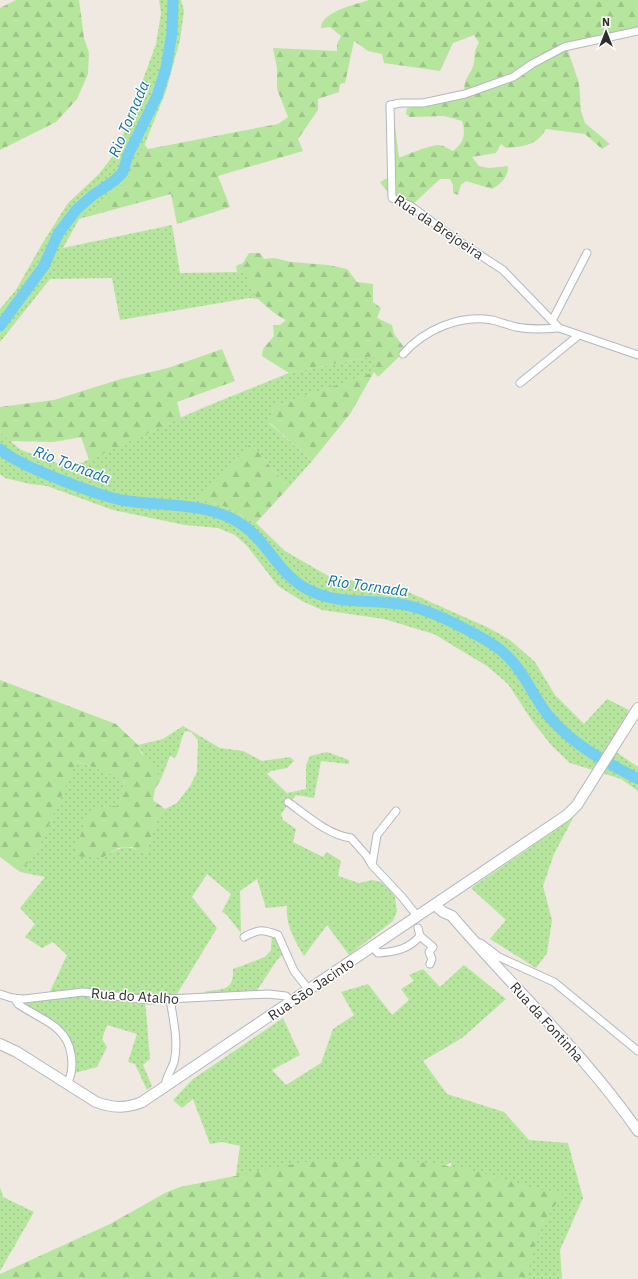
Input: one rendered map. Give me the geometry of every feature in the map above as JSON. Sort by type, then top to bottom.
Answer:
[{"type":"main road","name":"Rua São Jacinto","points":[[0,1044],[17,1052],[96,1102],[120,1108],[142,1102],[165,1088],[566,816],[577,805],[600,772],[638,708]]},
{"type":"main road","name":"Rua da Fontinha","points":[[445,898],[452,916],[585,1064],[638,1131]]},
{"type":"main road","name":"Rua da Fontinha","points":[[435,905],[443,912],[452,916]]},
{"type":"street","name":"Rua da Brejoeira","points":[[638,31],[564,48],[532,64],[513,77],[465,94],[423,103],[401,103],[390,105],[392,198],[411,206],[454,238],[503,270],[559,328],[638,355]]},
{"type":"street","points":[[552,321],[587,253]]},
{"type":"street","points":[[403,354],[427,334],[448,323],[470,320],[491,320],[515,327],[538,330],[559,328]]},
{"type":"street","points":[[520,383],[579,335]]},
{"type":"street","points":[[288,802],[332,831],[351,838],[366,855],[372,865],[402,897],[418,917]]},
{"type":"street","points":[[372,865],[377,835],[396,811]]},
{"type":"street","points":[[418,928],[420,936],[432,948],[429,952],[432,959],[430,964]]},
{"type":"street","points":[[244,937],[255,932],[265,930],[278,935],[294,971],[309,990]]},
{"type":"street","points":[[373,947],[378,953],[404,949],[414,943],[420,936]]},
{"type":"street","points":[[475,943],[482,944],[498,957],[554,982],[638,1051]]},
{"type":"street","name":"Rua do Atalho","points":[[0,994],[14,998],[32,998],[83,992],[149,1000],[268,994],[286,996],[291,1002]]},
{"type":"street","points":[[14,998],[18,1004],[56,1026],[66,1036],[72,1061],[71,1077],[67,1084]]},
{"type":"street","points":[[165,1088],[165,1081],[174,1062],[176,1044],[170,999]]},
{"type":"green space","points":[[16,0],[79,0],[84,38],[89,53],[88,74],[77,99],[56,122],[0,150],[0,8]]},
{"type":"green space","points":[[159,0],[181,0],[184,11],[180,40],[166,91],[136,166],[128,180],[108,200],[79,219],[63,248],[172,225],[180,273],[244,272],[249,278],[255,293],[260,299],[249,298],[120,320],[112,278],[50,279],[0,342],[0,309],[16,290],[42,244],[68,203],[99,174],[112,157],[122,137],[156,44],[161,13]]},
{"type":"green space","points":[[369,0],[638,0],[638,28],[567,48],[579,83],[581,111],[585,123],[610,144],[602,149],[585,134],[546,129],[538,139],[529,144],[519,147],[506,148],[501,144],[496,153],[472,157],[479,166],[489,168],[508,166],[504,179],[492,189],[466,181],[461,185],[458,195],[453,193],[453,185],[450,179],[440,179],[411,206],[392,198],[380,182],[394,175],[387,121],[394,118],[399,158],[435,145],[442,146],[453,151],[457,148],[462,141],[464,134],[462,121],[444,116],[410,117],[406,114],[407,108],[465,96],[465,84],[473,67],[475,50],[479,43],[474,35],[453,43],[440,71],[384,63],[382,54],[368,51],[354,41],[345,83],[340,84],[339,92],[318,99],[318,110],[298,139],[303,151],[218,176],[230,207],[177,224],[171,194],[79,219],[112,196],[127,180],[144,144],[148,149],[278,124],[288,117],[277,89],[277,68],[273,48],[337,51],[337,44],[341,36],[330,27],[321,28],[323,22],[333,13]]},
{"type":"green space","points":[[249,253],[260,253],[264,259],[274,258],[291,262],[328,265],[347,269],[357,282],[373,284],[373,302],[381,308],[377,318],[392,325],[394,334],[406,350],[378,377],[374,372],[374,356],[289,373],[262,356],[263,349],[274,336],[273,325],[280,325],[286,320],[258,299],[244,272],[237,272],[236,266],[243,263]]},
{"type":"green space","points":[[222,349],[235,381],[177,402],[181,418],[89,460],[81,437],[54,442],[9,441],[0,432],[0,407],[54,400],[121,379],[168,368]]},
{"type":"green space","points":[[374,356],[375,372],[274,407],[269,423],[312,461],[288,488],[251,443],[199,499],[226,507],[256,523],[285,551],[330,577],[399,588],[489,628],[510,640],[535,662],[555,695],[584,724],[607,699],[629,710],[596,771],[570,763],[552,746],[533,722],[508,684],[487,666],[434,634],[384,619],[322,610],[302,601],[278,586],[247,546],[235,535],[218,528],[185,525],[113,510],[47,486],[30,484],[5,478],[0,474],[0,432],[21,450],[70,468],[200,409],[289,373]]},
{"type":"green space","points":[[374,372],[350,414],[312,461],[269,422],[274,407]]},
{"type":"green space","points":[[251,443],[288,488],[256,523],[226,507],[198,499]]},
{"type":"green space","points":[[0,680],[116,724],[138,745],[141,753],[148,759],[161,779],[155,789],[153,800],[165,809],[157,818],[146,854],[132,847],[118,848],[102,858],[74,856],[88,812],[97,807],[119,806],[125,780],[77,761],[37,852],[20,872],[0,857]]},
{"type":"green space","points":[[183,726],[220,748],[243,751],[262,761],[290,757],[294,761],[287,768],[271,771],[267,774],[287,793],[306,789],[306,765],[310,756],[327,752],[349,760],[349,764],[321,761],[314,798],[296,795],[281,814],[283,820],[296,829],[293,842],[323,857],[327,852],[341,861],[338,876],[359,883],[372,880],[381,882],[395,897],[397,911],[393,921],[349,955],[327,925],[304,956],[289,926],[287,906],[266,908],[257,879],[240,891],[241,933],[226,914],[222,912],[231,894],[207,874],[192,897],[217,928],[174,999],[145,999],[150,1059],[143,1065],[152,1086],[147,1090],[135,1064],[128,1062],[137,1034],[107,1025],[102,1039],[107,1047],[97,1067],[71,1074],[66,1036],[18,1004],[24,999],[48,996],[67,955],[53,942],[42,948],[25,937],[35,924],[20,908],[45,877],[20,872],[37,852],[76,761],[125,779],[119,807],[97,807],[102,858],[123,848],[133,848],[146,854],[157,818],[165,809],[177,803],[190,786],[197,772],[198,740],[191,732],[185,731],[177,755],[175,758],[170,756],[161,779],[148,762],[138,745],[163,739]]},
{"type":"green space","points":[[616,752],[638,767],[638,791],[621,779],[602,773]]},
{"type":"green space","points":[[573,818],[554,854],[543,886],[552,920],[547,953],[536,968],[490,939],[506,920],[471,888]]},
{"type":"green space","points":[[272,933],[285,952],[277,960],[254,995],[201,998],[204,992],[229,986],[233,977],[233,969],[265,957],[271,950]]},
{"type":"green space","points":[[464,965],[506,999],[462,1038],[423,1061],[447,1094],[504,1112],[529,1140],[568,1143],[583,1198],[560,1250],[562,1279],[451,1279],[451,1162],[408,1191],[248,1215],[236,1175],[240,1146],[222,1142],[210,1144],[193,1099],[182,1108],[173,1100],[193,1079],[283,1018],[300,1055],[272,1070],[286,1085],[321,1063],[333,1029],[354,1015],[341,992],[368,984],[392,1015],[409,1000],[401,989],[414,981],[409,975],[423,969],[440,987]]},
{"type":"green space","points":[[376,1158],[468,1169],[542,1190],[564,1191],[539,1231],[527,1279],[0,1279],[0,1274],[110,1224],[165,1193],[180,1187],[304,1162]]},
{"type":"green space","points":[[0,1187],[3,1197],[34,1212],[0,1271]]},
{"type":"waterway","name":"Rio Tornada","points":[[0,326],[44,266],[58,234],[76,210],[93,195],[114,181],[123,172],[128,155],[157,96],[166,68],[172,33],[173,0]]},
{"type":"waterway","name":"Rio Tornada","points":[[0,449],[9,456],[39,471],[109,497],[136,502],[198,508],[228,517],[251,531],[290,577],[300,585],[323,596],[335,599],[385,602],[410,606],[461,626],[500,649],[509,657],[547,714],[567,735],[601,759],[638,779]]}]
